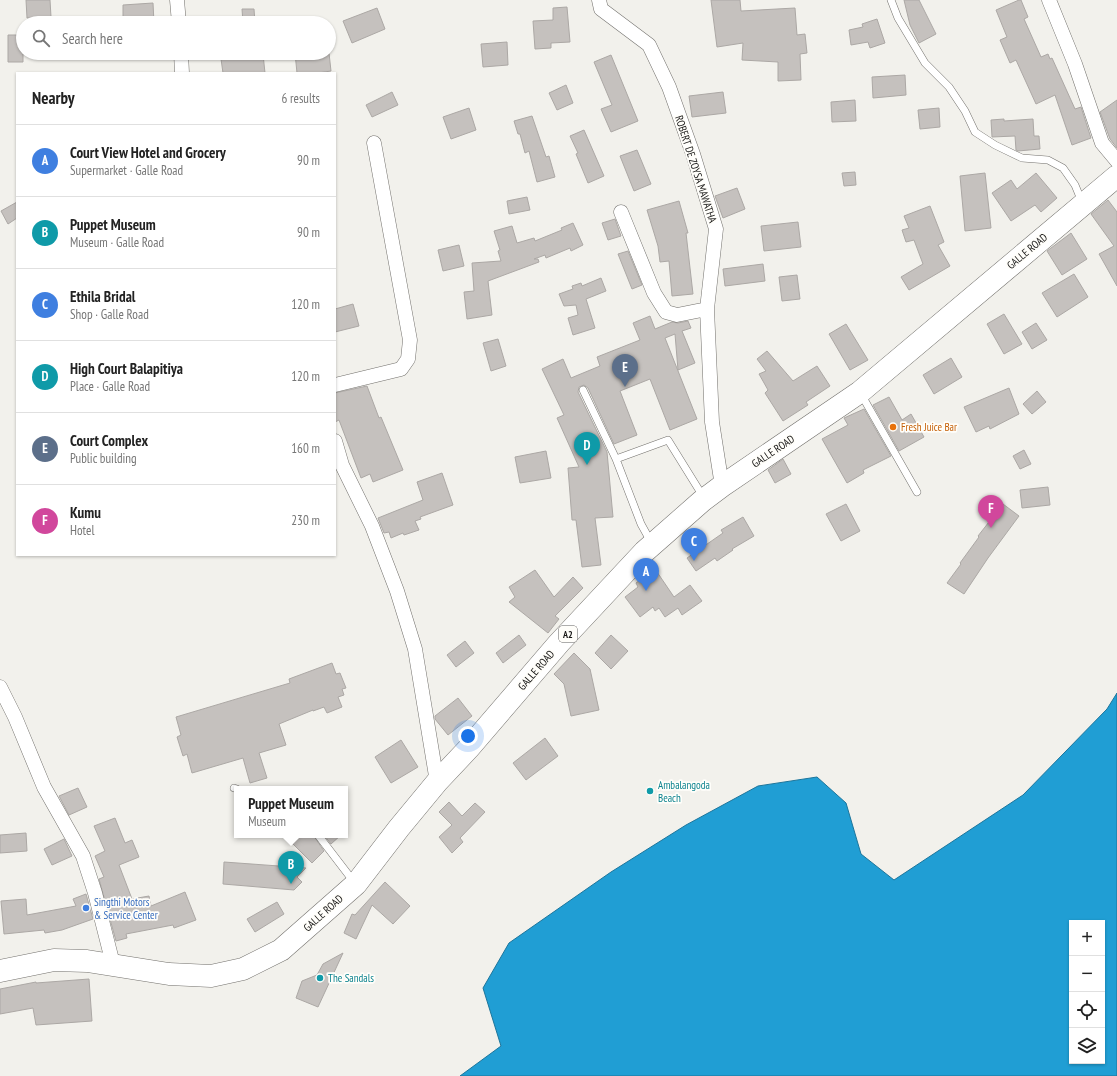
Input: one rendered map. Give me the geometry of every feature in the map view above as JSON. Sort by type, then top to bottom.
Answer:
[{"type":"highway","name":"GALLE ROAD","points":[[0,971],[54,960],[86,961],[112,964],[168,974],[212,976],[243,969],[282,950],[356,884],[437,782],[468,749],[559,644],[652,544],[704,499],[860,392],[1117,176]]},
{"type":"street","points":[[177,0],[178,16]]},
{"type":"street","name":"ROBERT DE ZOYSA MAWATHA","points":[[599,0],[601,9],[649,45],[668,87],[693,154],[716,229],[707,309],[712,422],[722,486]]},
{"type":"street","points":[[1049,0],[1075,64],[1102,142],[1117,161]]},
{"type":"street","points":[[181,60],[182,72]]},
{"type":"street","points":[[336,385],[400,369],[408,359],[410,340],[374,144]]},
{"type":"street","points":[[621,212],[654,294],[666,312],[677,315],[707,309]]},
{"type":"street","points":[[336,449],[338,466],[372,526],[416,649],[437,782]]},
{"type":"street","points":[[0,687],[15,717],[44,787],[84,856],[95,893],[112,964]]},
{"type":"lane","points":[[891,0],[898,18],[925,63],[949,87],[965,111],[975,132],[994,145],[1022,158],[1048,160],[1063,168],[1075,185],[1083,204]]},
{"type":"lane","points":[[583,390],[616,459],[641,524],[652,544]]},
{"type":"lane","points":[[860,392],[917,492]]},
{"type":"lane","points":[[616,459],[668,440],[704,499]]},
{"type":"lane","points":[[320,838],[356,884]]},
{"type":"water","points":[[1117,693],[1117,1076],[460,1076],[501,1046],[483,988],[509,943],[611,872],[686,825],[758,786],[817,777],[846,803],[861,854],[894,880],[1023,795],[1107,709]]},
{"type":"building","points":[[26,0],[50,0],[51,16],[27,16]]},
{"type":"building","points":[[711,0],[740,0],[741,11],[795,8],[797,35],[805,34],[807,53],[800,54],[801,80],[778,81],[778,62],[742,60],[743,43],[717,47]]},
{"type":"building","points":[[904,0],[919,0],[936,34],[919,43],[910,25]]},
{"type":"building","points":[[1021,0],[1028,17],[1024,19],[1041,57],[1048,54],[1050,59],[1052,58],[1075,109],[1081,107],[1091,138],[1072,145],[1055,95],[1036,104],[1016,60],[1010,63],[1000,40],[1007,37],[996,10]]},
{"type":"building","points":[[153,3],[154,16],[123,16],[123,5]]},
{"type":"building","points":[[567,7],[570,42],[551,43],[551,48],[535,49],[533,21],[553,20],[553,8]]},
{"type":"building","points":[[377,8],[385,29],[352,43],[343,21]]},
{"type":"building","points":[[242,9],[254,9],[254,16],[242,16]]},
{"type":"building","points":[[877,19],[885,43],[870,48],[868,42],[851,45],[849,30],[863,27],[862,24]]},
{"type":"building","points":[[8,35],[16,35],[16,60],[23,60],[23,62],[8,62]]},
{"type":"building","points":[[507,42],[508,65],[483,67],[481,44]]},
{"type":"building","points":[[611,55],[638,121],[611,132],[601,109],[612,105],[594,62]]},
{"type":"building","points":[[221,60],[264,60],[265,72],[223,72]]},
{"type":"building","points":[[296,60],[330,60],[331,71],[297,72]]},
{"type":"building","points":[[905,75],[906,95],[873,98],[872,77]]},
{"type":"building","points":[[566,85],[573,103],[557,110],[549,93]]},
{"type":"building","points":[[392,92],[398,105],[372,117],[366,105]]},
{"type":"building","points":[[723,92],[726,113],[692,117],[689,96]]},
{"type":"building","points":[[855,100],[856,121],[832,122],[831,102]]},
{"type":"building","points":[[1117,100],[1117,148],[1110,139],[1100,112]]},
{"type":"building","points":[[469,108],[476,130],[451,139],[443,117]]},
{"type":"building","points":[[939,108],[940,127],[920,129],[918,110]]},
{"type":"building","points":[[532,116],[546,157],[549,156],[555,177],[537,182],[529,151],[525,153],[520,134],[518,134],[514,121]]},
{"type":"building","points":[[1004,119],[1004,121],[1033,119],[1034,136],[1039,136],[1040,149],[1018,151],[1016,150],[1015,136],[992,137],[991,120]]},
{"type":"building","points":[[584,130],[604,176],[588,183],[576,154],[578,153],[570,136]]},
{"type":"building","points":[[637,150],[651,184],[634,191],[620,156]]},
{"type":"building","points":[[855,172],[856,185],[844,186],[842,173]]},
{"type":"building","points":[[985,173],[991,228],[965,231],[960,176]]},
{"type":"building","points":[[1036,173],[1057,198],[1041,212],[1035,205],[1011,221],[992,193],[1011,180],[1017,189]]},
{"type":"building","points":[[737,188],[745,209],[723,218],[715,196]]},
{"type":"building","points":[[527,197],[530,210],[509,214],[507,201]]},
{"type":"building","points":[[1108,200],[1117,212],[1117,286],[1099,254],[1114,246],[1091,214]]},
{"type":"building","points":[[679,201],[688,233],[686,233],[693,294],[672,296],[669,261],[660,262],[658,246],[647,210]]},
{"type":"building","points":[[16,203],[16,219],[8,224],[1,211]]},
{"type":"building","points":[[930,206],[944,242],[938,245],[950,266],[909,290],[901,277],[923,264],[914,240],[906,242],[902,230],[909,228],[904,216]]},
{"type":"building","points":[[615,219],[621,236],[608,240],[602,223]]},
{"type":"building","points":[[798,222],[801,247],[764,251],[761,226]]},
{"type":"building","points":[[573,223],[583,245],[571,251],[570,248],[546,258],[545,255],[534,259],[538,259],[539,262],[488,281],[492,315],[467,319],[464,292],[474,291],[472,263],[501,261],[498,251],[500,250],[494,231],[512,226],[517,243],[534,238],[535,241],[562,230],[561,228]]},
{"type":"building","points":[[1071,233],[1087,259],[1062,275],[1047,251]]},
{"type":"building","points":[[459,245],[464,266],[443,271],[438,250]]},
{"type":"building","points":[[628,251],[642,285],[632,289],[618,254]]},
{"type":"building","points":[[763,264],[765,281],[725,286],[723,269]]},
{"type":"building","points":[[1074,274],[1088,297],[1057,317],[1042,293]]},
{"type":"building","points":[[797,275],[800,299],[782,301],[779,277]]},
{"type":"building","points":[[601,278],[606,291],[586,299],[595,328],[573,335],[568,318],[578,315],[576,305],[564,306],[559,294],[573,289],[572,286],[581,283],[582,286]]},
{"type":"building","points":[[353,304],[359,326],[336,332],[336,309]]},
{"type":"building","points":[[1004,314],[1022,344],[1004,354],[987,324]]},
{"type":"building","points":[[650,316],[655,329],[672,322],[678,323],[688,321],[691,328],[682,331],[695,363],[678,370],[675,334],[665,338],[697,419],[670,430],[650,379],[620,391],[637,435],[614,444],[588,388],[584,385],[579,387],[578,392],[607,452],[613,517],[595,518],[601,565],[582,567],[576,520],[572,520],[568,468],[579,467],[557,418],[564,415],[542,369],[563,359],[571,378],[600,366],[597,357],[640,340],[633,323]]},
{"type":"building","points":[[1036,323],[1047,340],[1032,349],[1022,332]]},
{"type":"building","points":[[846,324],[868,360],[850,370],[829,334]]},
{"type":"building","points":[[498,339],[506,366],[491,371],[483,343]]},
{"type":"building","points":[[767,351],[793,381],[817,366],[830,386],[806,402],[808,405],[783,421],[765,393],[768,390],[759,374],[766,371],[757,359]]},
{"type":"building","points":[[951,358],[962,377],[934,394],[923,375]]},
{"type":"building","points":[[367,386],[379,418],[381,417],[403,470],[373,482],[370,474],[361,478],[339,420],[336,422],[336,393]]},
{"type":"building","points":[[1009,388],[1019,414],[990,429],[989,426],[976,432],[964,407]]},
{"type":"building","points":[[1037,391],[1046,402],[1032,414],[1023,404]]},
{"type":"building","points":[[889,397],[902,420],[911,414],[924,437],[899,451],[873,405]]},
{"type":"building","points":[[864,409],[891,456],[863,470],[864,473],[847,483],[822,439],[848,425],[844,418]]},
{"type":"building","points":[[1024,450],[1031,464],[1020,469],[1013,456]]},
{"type":"building","points":[[546,451],[551,478],[520,483],[515,457]]},
{"type":"building","points":[[783,459],[791,474],[775,483],[768,470]]},
{"type":"building","points":[[442,473],[453,505],[420,517],[421,519],[415,521],[419,530],[404,535],[403,533],[391,538],[389,532],[384,533],[378,518],[423,500],[417,482]]},
{"type":"building","points":[[1048,487],[1050,505],[1022,508],[1020,490]]},
{"type":"building","points":[[846,504],[860,531],[841,541],[826,514]]},
{"type":"building","points":[[1003,504],[1019,516],[964,594],[947,583],[979,537],[978,536]]},
{"type":"building","points":[[743,517],[754,536],[732,549],[733,550],[717,561],[715,558],[696,571],[687,558],[723,533],[721,530]]},
{"type":"building","points":[[655,569],[674,597],[690,585],[702,601],[682,615],[678,608],[665,617],[659,608],[655,611],[653,607],[640,617],[625,597],[638,587],[636,583]]},
{"type":"building","points":[[535,570],[554,597],[573,577],[583,588],[555,616],[559,619],[548,633],[509,602],[515,597],[509,587]]},
{"type":"building","points":[[519,635],[526,645],[503,663],[496,653]]},
{"type":"building","points":[[611,635],[628,651],[611,669],[595,653]]},
{"type":"building","points":[[465,641],[474,653],[456,667],[447,655]]},
{"type":"building","points":[[574,653],[590,669],[599,710],[571,716],[564,684],[554,674]]},
{"type":"building","points":[[332,663],[336,674],[340,673],[346,688],[342,689],[344,695],[338,697],[342,707],[327,713],[324,707],[279,724],[286,745],[259,753],[267,778],[250,783],[243,758],[192,773],[187,754],[183,756],[177,737],[181,735],[176,717],[290,683],[289,679]]},
{"type":"building","points":[[458,698],[472,716],[448,735],[435,719],[435,716]]},
{"type":"building","points":[[545,738],[558,756],[526,780],[513,763]]},
{"type":"building","points":[[401,740],[418,767],[391,783],[375,757]]},
{"type":"building","points":[[78,788],[87,807],[69,815],[59,796]]},
{"type":"building","points":[[449,802],[462,816],[475,803],[485,812],[460,838],[463,842],[452,853],[439,837],[452,825],[439,812]]},
{"type":"building","points":[[115,818],[125,843],[132,840],[139,857],[119,865],[132,899],[149,896],[151,906],[185,892],[196,920],[174,928],[173,925],[126,934],[127,938],[116,941],[99,879],[104,877],[95,856],[105,851],[94,826]]},
{"type":"building","points":[[26,833],[27,851],[0,853],[0,835]]},
{"type":"building","points":[[287,838],[315,838],[324,851],[312,863]]},
{"type":"building","points":[[326,838],[338,838],[331,844]]},
{"type":"building","points":[[64,839],[72,856],[52,865],[44,849]]},
{"type":"building","points":[[224,862],[306,868],[297,877],[302,882],[294,890],[223,884]]},
{"type":"building","points":[[385,882],[410,906],[393,924],[372,905],[356,939],[344,933],[352,914],[355,915]]},
{"type":"building","points":[[86,894],[93,919],[62,930],[45,933],[44,930],[4,934],[1,901],[26,899],[27,915],[76,906],[73,899]]},
{"type":"building","points":[[277,902],[284,914],[255,932],[247,919]]},
{"type":"building","name":"The Sandals","points":[[343,953],[318,1007],[296,998],[302,981],[317,975],[323,964]]},
{"type":"building","points":[[89,979],[92,1021],[36,1025],[33,1008],[0,1014],[0,989],[36,982]]},
{"type":"place","name":"Court Complex","points":[[625,387]]},
{"type":"place","name":"Fresh Juice Bar","points":[[893,427]]},
{"type":"place","name":"High Court Balapitiya","points":[[587,465]]},
{"type":"place","name":"Kumu","points":[[991,528]]},
{"type":"place","name":"Ethila Bridal","points":[[694,561]]},
{"type":"place","name":"Court View Hotel and Grocery","points":[[646,591]]},
{"type":"place","name":"Ambalangoda Beach","points":[[650,791]]},
{"type":"place","name":"Puppet Museum","points":[[291,884]]},
{"type":"place","name":"Singthi Motors & Service Center","points":[[86,908]]},
{"type":"place","name":"The Sandals","points":[[320,978]]}]
